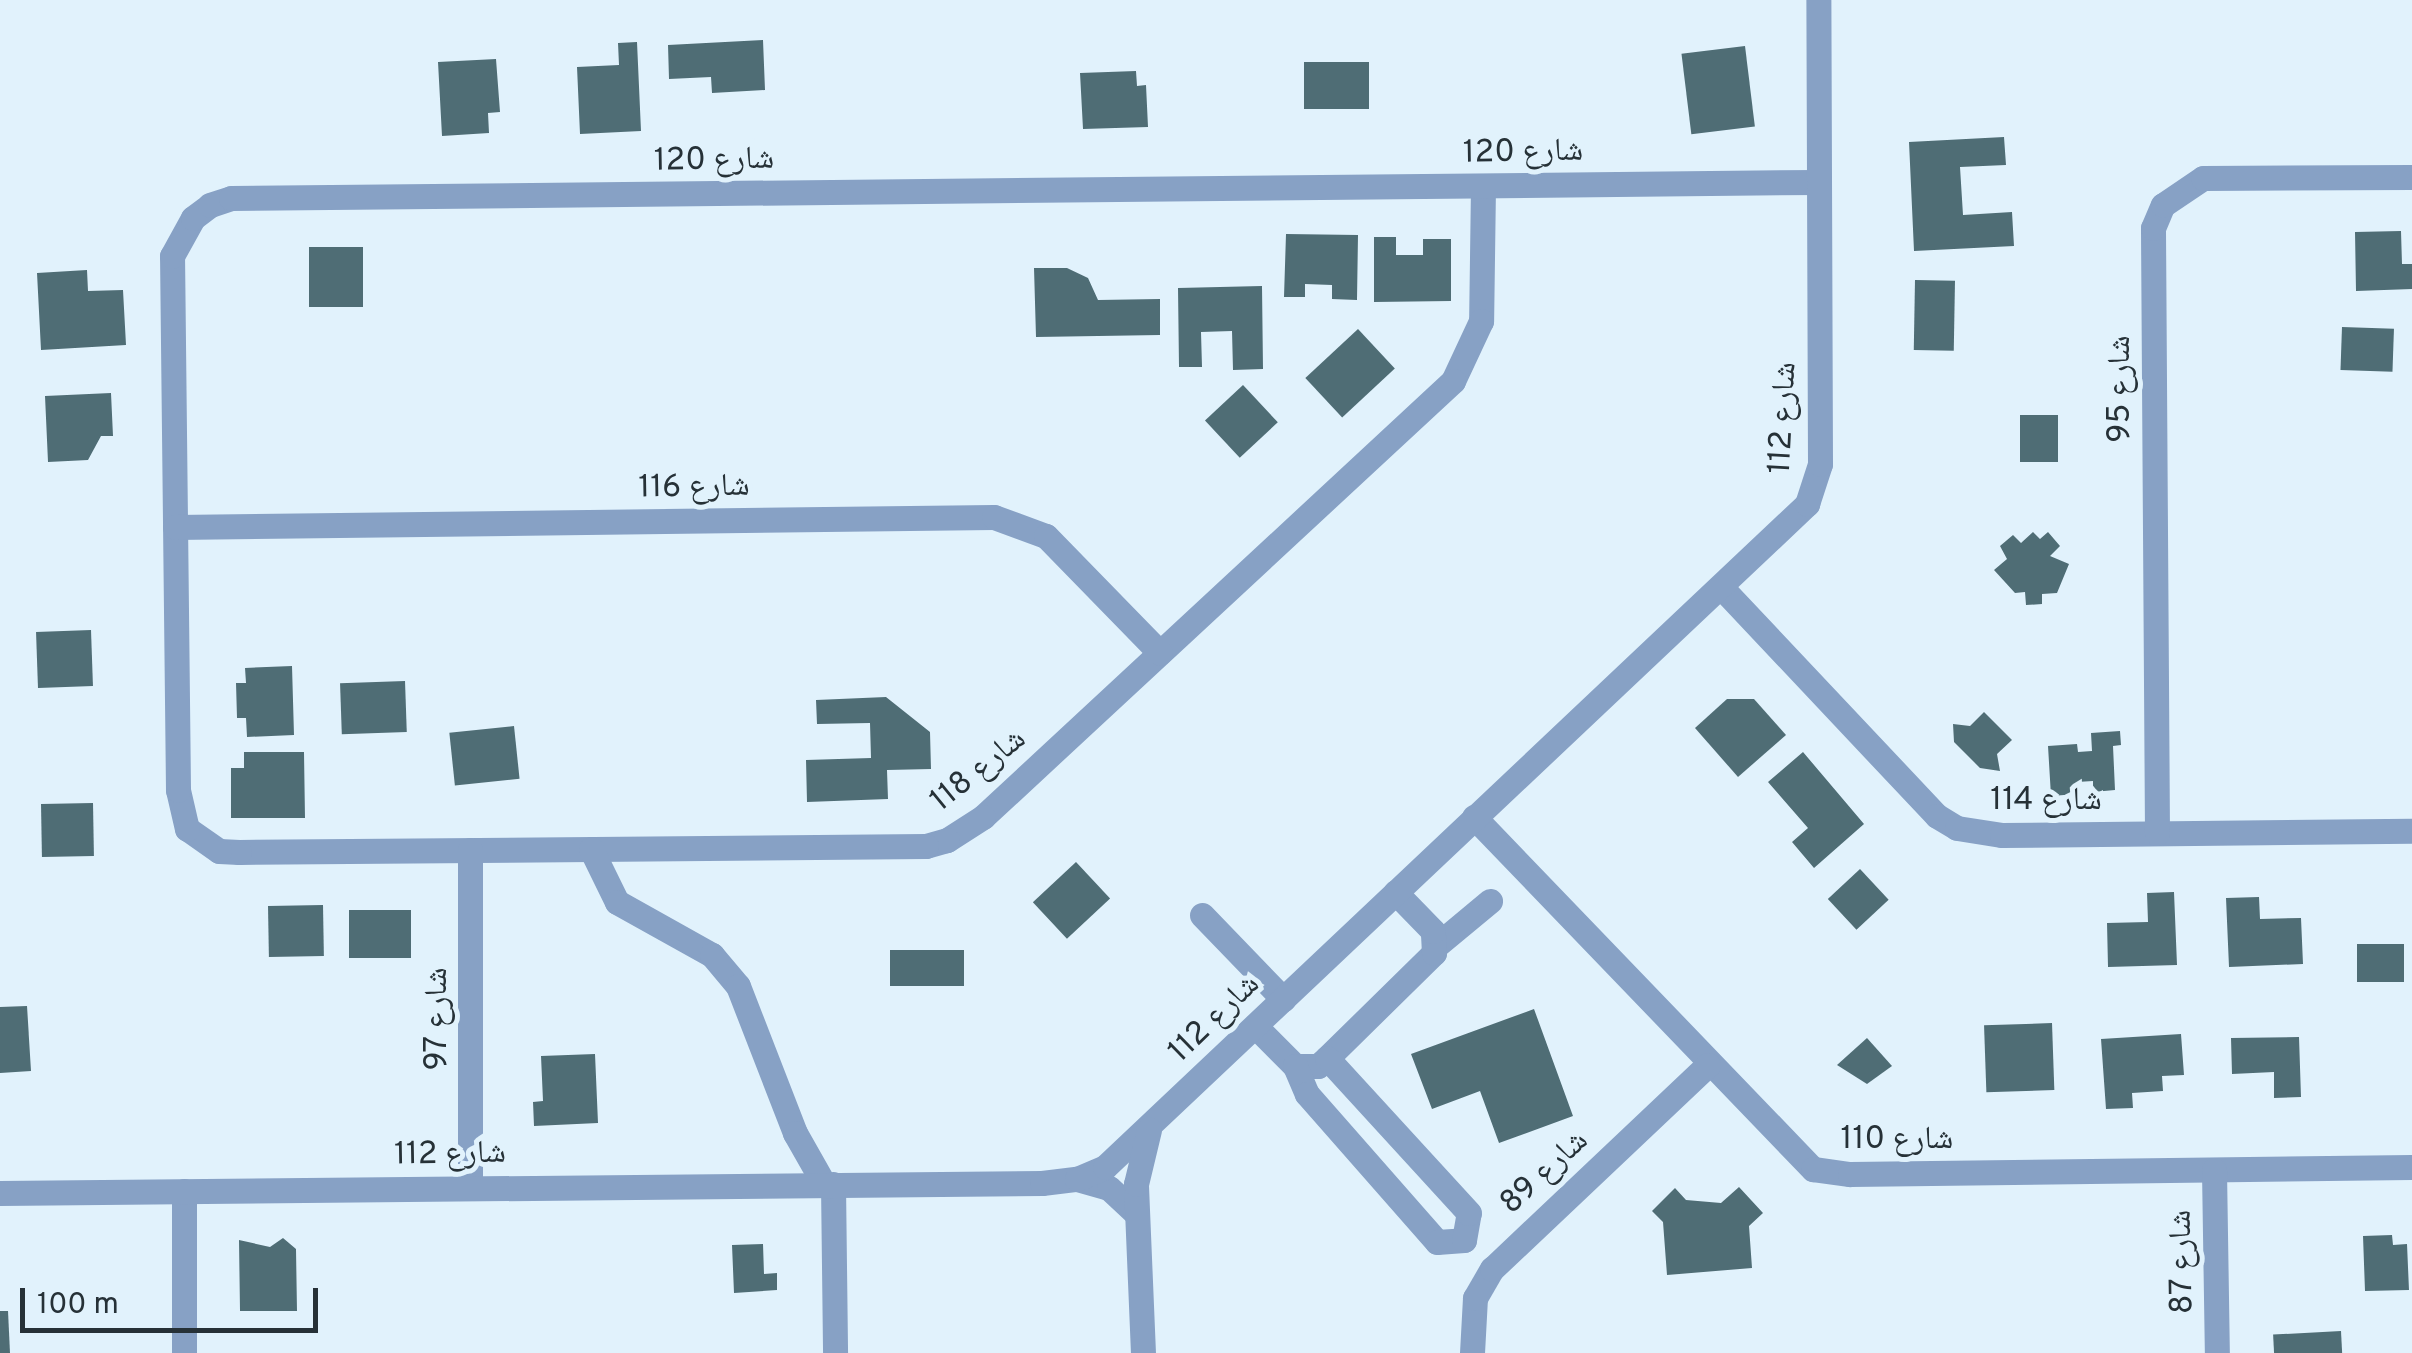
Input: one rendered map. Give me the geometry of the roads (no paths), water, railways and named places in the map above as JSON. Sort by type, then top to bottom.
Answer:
[{"type":"street","name":"شارع 112","points":[[0,1193],[1077,1179],[1105,1166],[1794,521],[1816,484],[1818,0]]},
{"type":"street","name":"شارع 95","points":[[2157,834],[2153,228],[2163,205],[2202,178],[2412,176]]},
{"type":"street","name":"شارع 120","points":[[178,790],[172,256],[192,218],[231,198],[1818,182]]},
{"type":"street","name":"شارع 118","points":[[178,790],[186,829],[219,851],[592,849],[947,840],[983,817],[1466,363],[1481,321],[1483,186]]},
{"type":"street","name":"شارع 116","points":[[175,527],[994,517],[1046,536],[1160,653]]},
{"type":"street","name":"شارع 114","points":[[1722,588],[1929,808],[1957,828],[1979,834],[2412,831]]},
{"type":"street","name":"شارع 110","points":[[1474,817],[1796,1160],[1831,1174],[2412,1167]]},
{"type":"street","points":[[592,849],[617,902],[712,955],[738,986],[795,1133],[829,1184],[835,1353]]},
{"type":"street","name":"شارع 97","points":[[470,850],[470,1188]]},
{"type":"street","points":[[1395,892],[1433,931],[1436,945]]},
{"type":"street","points":[[1295,1066],[1318,1066],[1436,945],[1490,901]]},
{"type":"street","points":[[1202,915],[1282,1000]]},
{"type":"street","points":[[1255,1026],[1295,1066],[1308,1094],[1437,1242],[1464,1240],[1469,1213],[1327,1058]]},
{"type":"street","name":"شارع 89","points":[[1472,1353],[1475,1298],[1492,1268],[1708,1066]]},
{"type":"street","points":[[1143,1353],[1136,1213],[1149,1128]]},
{"type":"street","name":"شارع 87","points":[[2214,1170],[2217,1353]]},
{"type":"street","points":[[1077,1179],[1110,1188],[1136,1213]]},
{"type":"street","points":[[184,1191],[184,1353]]}]
